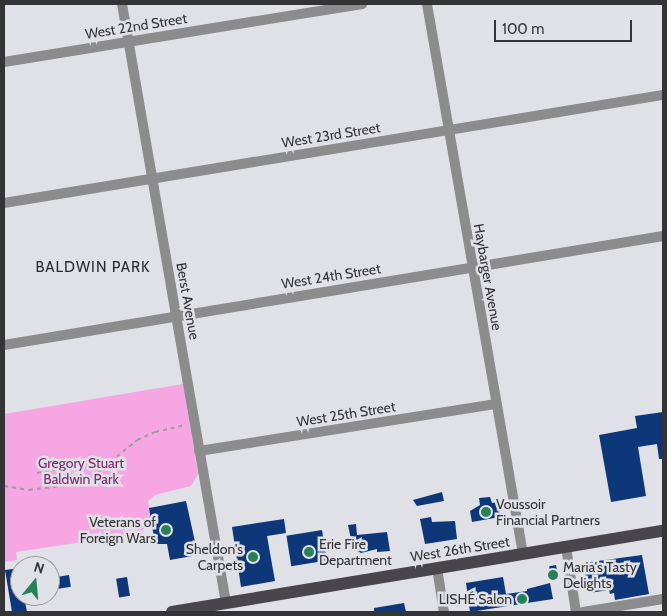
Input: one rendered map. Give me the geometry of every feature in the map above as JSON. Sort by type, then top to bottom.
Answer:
[{"type":"main road","name":"West 26th Street","points":[[172,612],[663,531]]},
{"type":"street","name":"Berst Avenue","points":[[122,4],[152,179],[178,314],[199,451],[226,603]]},
{"type":"street","name":"West 22nd Street","points":[[4,62],[362,4]]},
{"type":"street","name":"Haybarger Avenue","points":[[427,4],[523,554]]},
{"type":"street","name":"West 23rd Street","points":[[4,203],[663,95]]},
{"type":"street","name":"West 24th Street","points":[[4,345],[178,314],[663,236]]},
{"type":"street","name":"West 25th Street","points":[[199,451],[496,404]]},
{"type":"street","points":[[566,547],[576,612]]},
{"type":"street","points":[[437,568],[444,612]]},
{"type":"street","points":[[583,612],[663,599]]},
{"type":"path","points":[[4,486],[29,490],[65,486],[84,481],[100,471],[137,440],[155,432],[195,424]]},
{"type":"path","points":[[37,473],[85,464],[100,471]]},
{"type":"green space","name":"Gregory Stuart Baldwin Park","points":[[183,384],[198,474],[191,486],[155,495],[148,501],[152,529],[143,529],[143,533],[16,552],[16,556],[10,556],[10,561],[4,562],[4,414]]},
{"type":"building","points":[[663,412],[663,459],[659,459],[657,444],[638,447],[646,496],[611,502],[599,435],[637,428],[635,416]]},
{"type":"building","points":[[442,492],[444,501],[417,506],[413,500]]},
{"type":"building","points":[[490,497],[492,503],[498,502],[500,517],[472,522],[470,511],[480,505],[479,498]]},
{"type":"building","points":[[186,501],[198,555],[170,560],[167,544],[155,544],[149,508]]},
{"type":"building","points":[[431,517],[432,522],[455,521],[457,539],[425,544],[420,519]]},
{"type":"building","points":[[284,519],[286,533],[267,536],[275,581],[241,587],[232,527]]},
{"type":"building","points":[[356,524],[357,535],[387,532],[390,551],[377,552],[377,549],[361,553],[353,549],[348,525]]},
{"type":"building","points":[[322,530],[327,561],[291,566],[286,536]]},
{"type":"building","points":[[642,555],[649,594],[615,600],[614,593],[610,594],[609,590],[589,593],[583,563]]},
{"type":"building","points":[[556,565],[558,576],[551,577],[549,566]]},
{"type":"building","points":[[10,569],[10,600],[5,570]]},
{"type":"building","points":[[69,575],[71,587],[60,589],[60,576]]},
{"type":"building","points":[[127,577],[130,596],[119,597],[116,579]]},
{"type":"building","points":[[503,577],[506,594],[527,591],[527,589],[550,583],[553,599],[470,612],[466,583]]},
{"type":"building","points":[[404,603],[406,612],[374,612],[374,608]]},
{"type":"building","points":[[11,606],[26,606],[27,612],[12,612]]},
{"type":"place","name":"Voussoir Financial Partners","points":[[486,512]]},
{"type":"place","name":"Veterans of Foreign Wars","points":[[166,530]]},
{"type":"place","name":"Erie Fire Department","points":[[309,552]]},
{"type":"place","name":"Sheldon's Carpets","points":[[253,557]]},
{"type":"place","name":"Maria's Tasty Delights","points":[[553,575]]},
{"type":"place","name":"LISHÉ Salon","points":[[522,599]]},
{"type":"district","name":"BALDWIN PARK","points":[[93,268]]}]
